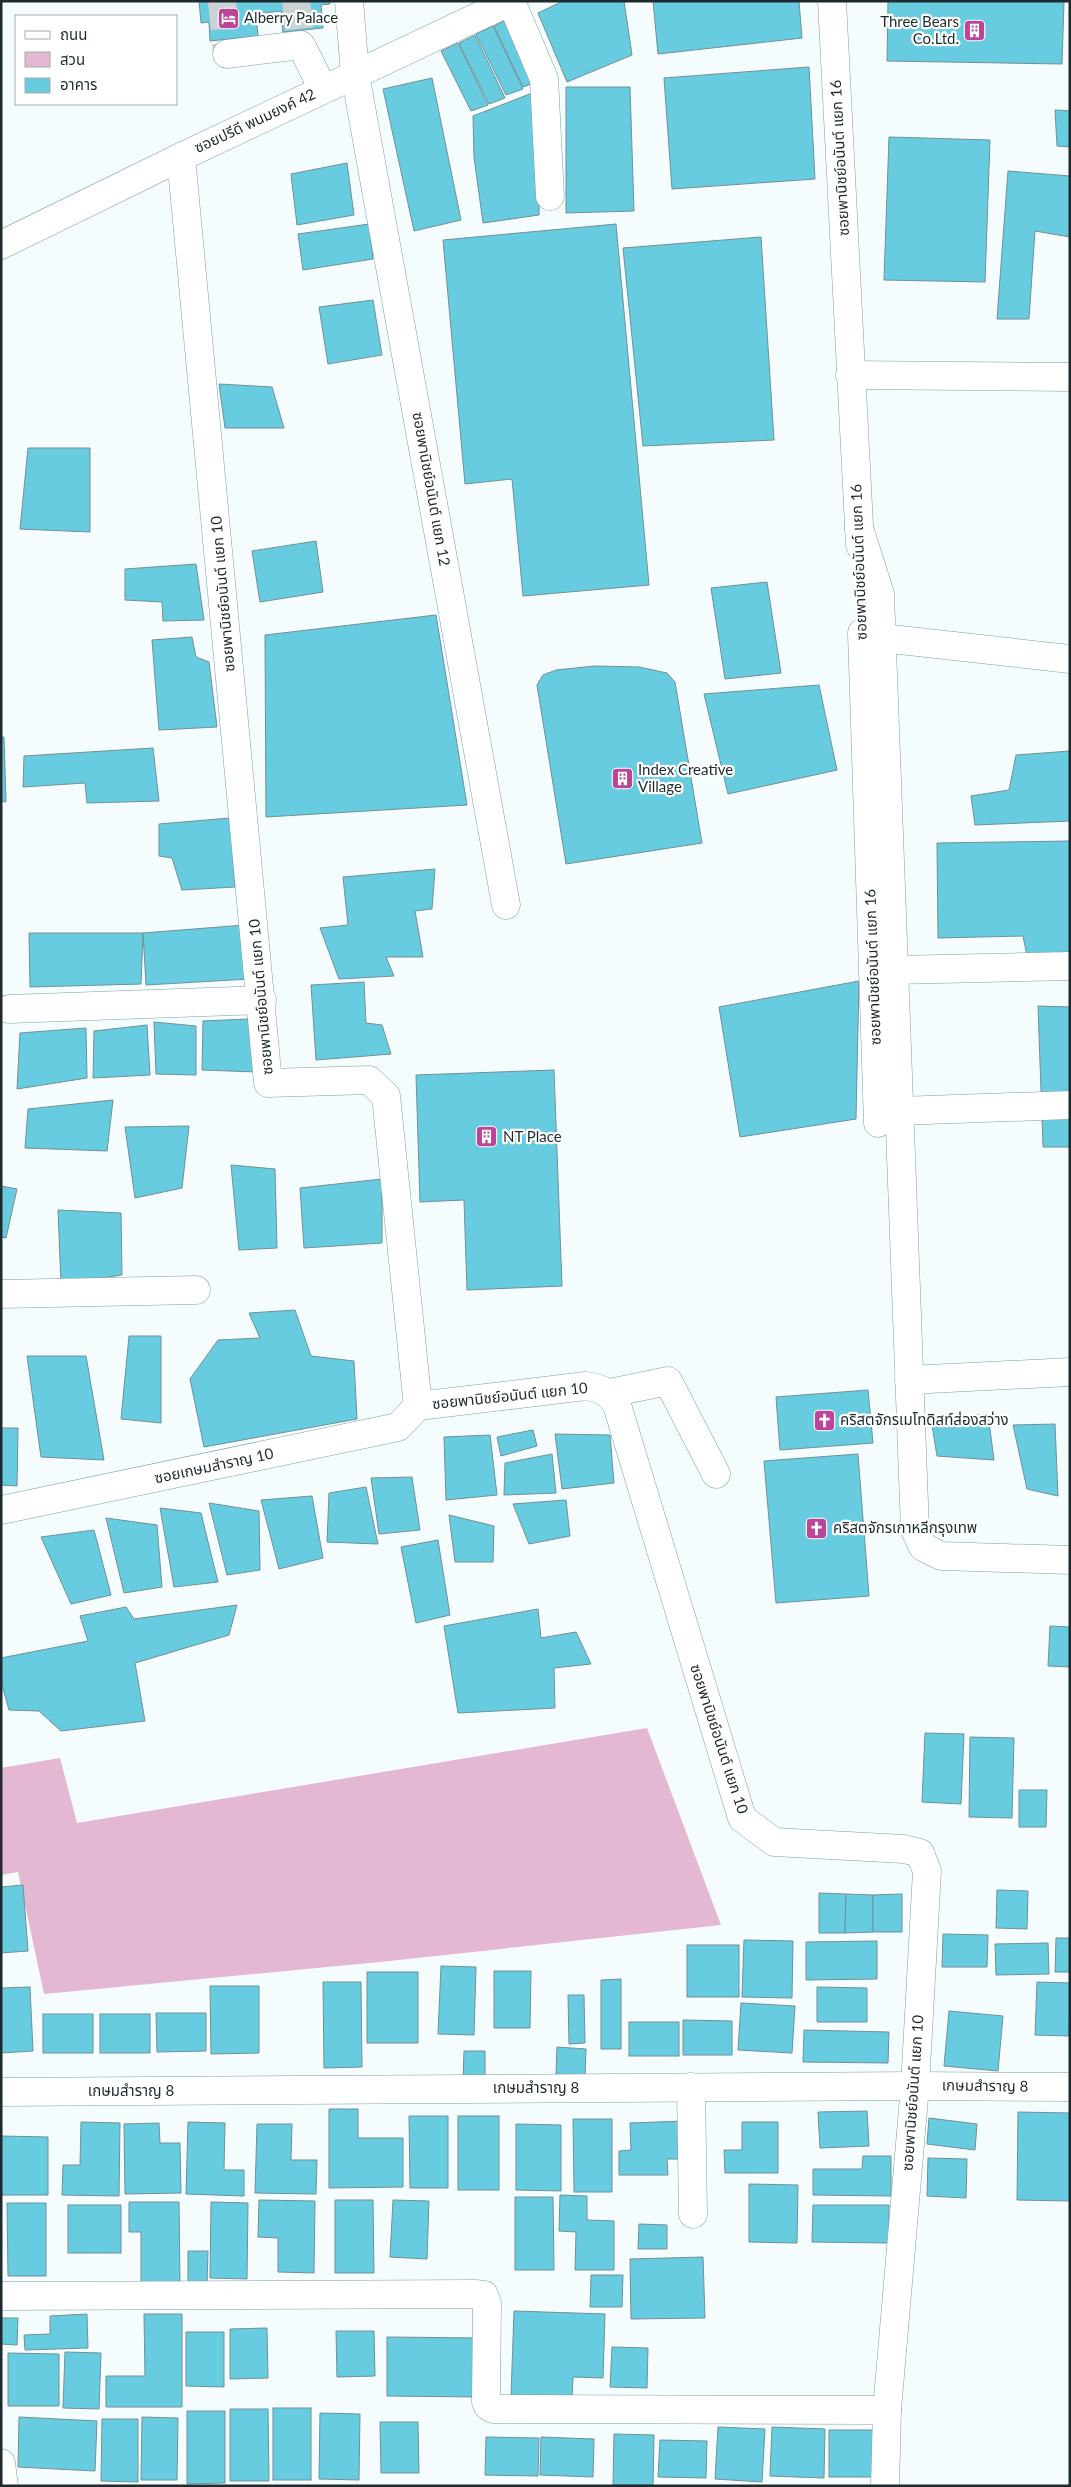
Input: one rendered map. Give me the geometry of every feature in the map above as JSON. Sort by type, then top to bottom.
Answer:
[{"type":"street","name":"ซอยพานิชย์อนันต์ แยก 12","points":[[349,1],[355,74],[506,905]]},
{"type":"street","name":"ซอยปรีดี พนมยงค์ 42","points":[[1,245],[323,89],[511,1]]},
{"type":"street","points":[[511,1],[544,79],[550,196]]},
{"type":"street","name":"ซอยพานิชย์อนันต์ แยก 16","points":[[832,1],[889,1117]]},
{"type":"street","points":[[227,54],[301,45],[323,89]]},
{"type":"street","name":"ซอยพานิชย์อนันต์ แยก 10","points":[[181,157],[262,1000],[268,1084],[370,1080],[386,1096],[418,1406],[586,1386],[597,1387],[610,1393],[617,1405],[742,1818],[774,1842],[904,1849],[920,1854],[927,1871],[915,2086],[887,2410],[885,2486]]},
{"type":"street","points":[[850,375],[1070,376]]},
{"type":"street","points":[[859,528],[880,594],[894,970],[889,1117],[909,1380],[915,1530],[923,1547],[941,1556],[1070,1560]]},
{"type":"street","points":[[882,638],[1070,659]]},
{"type":"street","points":[[894,970],[1070,966]]},
{"type":"street","points":[[9,1009],[262,1000]]},
{"type":"street","points":[[889,1117],[1070,1105]]},
{"type":"street","points":[[1,1294],[196,1290]]},
{"type":"street","points":[[909,1380],[1070,1372]]},
{"type":"street","points":[[610,1393],[668,1381],[716,1474]]},
{"type":"street","name":"ซอยเกษมสำราญ 10","points":[[1,1510],[398,1427],[418,1406]]},
{"type":"street","name":"เกษมสำราญ 8","points":[[1,2092],[915,2086],[1070,2087]]},
{"type":"street","points":[[692,2088],[693,2214]]},
{"type":"street","points":[[1,2296],[475,2294],[484,2296],[487,2303],[486,2402],[493,2409],[887,2410]]},
{"type":"street","points":[[1,2463],[4,2486]]},
{"type":"green space","points":[[647,1728],[721,1925],[380,1962],[44,1994],[18,1872],[1,1875],[1,1768],[60,1758],[77,1823]]},
{"type":"building","name":"Alberry Palace","points":[[199,1],[330,1],[330,4],[321,5],[323,28],[283,32],[281,11],[256,14],[258,36],[210,41],[209,22],[201,23]]},
{"type":"building","points":[[563,1],[624,1],[632,55],[567,82],[538,13]]},
{"type":"building","points":[[653,1],[799,1],[802,38],[658,54]]},
{"type":"building","name":"Three Bears Co.Ltd.","points":[[888,1],[1064,1],[1062,64],[887,61]]},
{"type":"building","points":[[510,18],[540,81],[523,87],[494,26]]},
{"type":"building","points":[[493,26],[523,89],[506,95],[476,34]]},
{"type":"building","points":[[475,35],[505,98],[489,104],[459,43]]},
{"type":"building","points":[[458,43],[488,105],[471,111],[441,51]]},
{"type":"building","points":[[809,67],[815,179],[672,189],[664,78]]},
{"type":"building","points":[[432,78],[461,220],[414,231],[383,89]]},
{"type":"building","points":[[566,87],[630,87],[634,211],[566,213]]},
{"type":"building","points":[[540,90],[539,215],[483,223],[474,157],[473,116]]},
{"type":"building","points":[[1055,110],[1070,111],[1070,147],[1057,146]]},
{"type":"building","points":[[889,137],[990,140],[985,282],[884,280]]},
{"type":"building","points":[[347,163],[354,215],[297,225],[291,174]]},
{"type":"building","points":[[1008,171],[1070,176],[1070,237],[1035,231],[1029,319],[997,319]]},
{"type":"building","points":[[369,224],[373,259],[303,270],[298,234]]},
{"type":"building","points":[[616,224],[649,585],[523,596],[512,479],[465,484],[443,240]]},
{"type":"building","points":[[761,237],[774,440],[643,446],[623,248]]},
{"type":"building","points":[[373,300],[382,355],[328,364],[319,307]]},
{"type":"building","points":[[219,384],[272,387],[284,428],[225,428]]},
{"type":"building","points":[[28,448],[90,448],[90,532],[20,529]]},
{"type":"building","points":[[316,541],[323,592],[260,602],[252,551]]},
{"type":"building","points":[[196,564],[204,620],[163,621],[162,602],[125,600],[125,569]]},
{"type":"building","points":[[767,582],[781,673],[725,679],[711,588]]},
{"type":"building","points":[[436,615],[467,805],[266,817],[265,635]]},
{"type":"building","points":[[192,637],[196,657],[209,662],[217,727],[159,730],[152,640]]},
{"type":"building","name":"Index Creative Village","points":[[595,666],[639,667],[667,673],[675,682],[702,843],[566,864],[537,685],[543,675],[556,670]]},
{"type":"building","points":[[819,685],[837,770],[728,794],[704,694]]},
{"type":"building","points":[[1,737],[4,737],[6,802],[1,801]]},
{"type":"building","points":[[153,748],[159,801],[87,803],[85,783],[23,787],[24,756]]},
{"type":"building","points":[[1070,751],[1070,821],[975,825],[971,796],[1009,790],[1016,755]]},
{"type":"building","points":[[230,818],[235,887],[182,890],[172,858],[159,856],[159,824]]},
{"type":"building","points":[[1070,841],[1070,955],[1027,956],[1023,936],[938,938],[937,843]]},
{"type":"building","points":[[435,869],[432,909],[415,911],[423,957],[386,957],[394,976],[339,979],[320,928],[348,925],[343,877]]},
{"type":"building","points":[[245,925],[249,979],[146,985],[143,933]]},
{"type":"building","points":[[29,933],[143,933],[141,984],[30,987]]},
{"type":"building","points":[[859,981],[856,1119],[740,1137],[719,1007]]},
{"type":"building","points":[[364,982],[366,1023],[382,1025],[391,1054],[316,1060],[311,985]]},
{"type":"building","points":[[1038,1006],[1070,1007],[1070,1147],[1043,1147]]},
{"type":"building","points":[[248,1019],[257,1072],[202,1070],[203,1021]]},
{"type":"building","points":[[154,1022],[196,1026],[196,1075],[156,1074]]},
{"type":"building","points":[[147,1025],[150,1075],[93,1078],[94,1031]]},
{"type":"building","points":[[86,1028],[87,1078],[17,1089],[20,1033]]},
{"type":"building","name":"NT Place","points":[[554,1070],[562,1286],[467,1290],[464,1200],[420,1202],[416,1075]]},
{"type":"building","points":[[113,1100],[107,1151],[25,1148],[28,1109]]},
{"type":"building","points":[[189,1126],[182,1188],[135,1198],[125,1127]]},
{"type":"building","points":[[231,1165],[275,1169],[277,1248],[239,1250]]},
{"type":"building","points":[[382,1179],[382,1243],[304,1248],[300,1188]]},
{"type":"building","points":[[1,1186],[17,1189],[6,1238],[1,1237]]},
{"type":"building","points":[[58,1210],[121,1213],[122,1275],[61,1284]]},
{"type":"building","points":[[295,1310],[311,1356],[354,1361],[357,1419],[204,1447],[190,1379],[218,1340],[260,1338],[249,1313]]},
{"type":"building","points":[[129,1336],[161,1336],[161,1423],[121,1419]]},
{"type":"building","points":[[27,1356],[86,1356],[104,1460],[41,1457]]},
{"type":"building","name":"คริสตจักรเมโทดิสท์ส่องสว่าง","points":[[868,1390],[873,1443],[780,1450],[776,1397]]},
{"type":"building","points":[[988,1414],[994,1460],[937,1456],[931,1419]]},
{"type":"building","points":[[1055,1424],[1058,1496],[1027,1489],[1013,1425]]},
{"type":"building","points":[[1,1428],[18,1428],[17,1486],[1,1485]]},
{"type":"building","points":[[533,1430],[537,1446],[501,1456],[497,1437]]},
{"type":"building","points":[[555,1434],[610,1435],[614,1483],[562,1489]]},
{"type":"building","points":[[490,1435],[497,1495],[446,1500],[444,1437]]},
{"type":"building","points":[[552,1454],[556,1493],[504,1495],[505,1463]]},
{"type":"building","name":"คริสตจักรเกาหลีกรุงเทพ","points":[[858,1454],[869,1596],[776,1603],[764,1461]]},
{"type":"building","points":[[412,1477],[420,1530],[379,1534],[371,1478]]},
{"type":"building","points":[[366,1487],[378,1544],[327,1542],[329,1493]]},
{"type":"building","points":[[312,1496],[323,1558],[279,1569],[261,1500]]},
{"type":"building","points":[[566,1500],[570,1536],[529,1544],[513,1504]]},
{"type":"building","points":[[209,1503],[259,1511],[260,1570],[227,1575]]},
{"type":"building","points":[[160,1508],[201,1513],[218,1582],[174,1587]]},
{"type":"building","points":[[449,1515],[494,1526],[493,1562],[455,1562]]},
{"type":"building","points":[[106,1518],[157,1525],[162,1587],[124,1593]]},
{"type":"building","points":[[94,1530],[111,1595],[71,1604],[41,1537]]},
{"type":"building","points":[[438,1540],[450,1615],[416,1623],[401,1547]]},
{"type":"building","points":[[237,1605],[229,1635],[135,1663],[145,1721],[61,1731],[39,1711],[9,1710],[1,1681],[1,1658],[88,1641],[80,1616],[126,1607],[134,1619]]},
{"type":"building","points":[[538,1609],[541,1638],[576,1632],[591,1664],[554,1668],[555,1708],[458,1713],[444,1626]]},
{"type":"building","points":[[1050,1626],[1070,1627],[1070,1667],[1048,1666]]},
{"type":"building","points":[[925,1733],[964,1734],[961,1804],[922,1802]]},
{"type":"building","points":[[970,1737],[1014,1738],[1012,1818],[969,1817]]},
{"type":"building","points":[[1019,1790],[1047,1790],[1046,1827],[1019,1827]]},
{"type":"building","points":[[23,1885],[28,1951],[1,1953],[1,1887]]},
{"type":"building","points":[[997,1890],[1028,1891],[1027,1929],[996,1928]]},
{"type":"building","points":[[819,1893],[846,1894],[845,1933],[819,1933]]},
{"type":"building","points":[[846,1894],[873,1895],[873,1932],[845,1933]]},
{"type":"building","points":[[902,1894],[902,1932],[873,1932],[873,1895]]},
{"type":"building","points":[[943,1934],[988,1935],[987,1967],[942,1967]]},
{"type":"building","points":[[1056,1938],[1070,1938],[1070,1972],[1055,1972]]},
{"type":"building","points":[[744,1940],[793,1941],[792,1998],[742,1997]]},
{"type":"building","points":[[877,1941],[877,1979],[806,1980],[806,1942]]},
{"type":"building","points":[[1048,1943],[1049,1974],[996,1975],[995,1944]]},
{"type":"building","points":[[687,1945],[739,1945],[739,1997],[687,1997]]},
{"type":"building","points":[[441,1966],[476,1967],[474,2035],[438,2034]]},
{"type":"building","points":[[494,1971],[531,1971],[530,2028],[494,2028]]},
{"type":"building","points":[[367,1972],[418,1972],[418,2043],[367,2043]]},
{"type":"building","points":[[621,1979],[621,2049],[601,2049],[601,1980]]},
{"type":"building","points":[[323,1982],[361,1982],[362,2067],[324,2068]]},
{"type":"building","points":[[1037,1982],[1070,1983],[1069,2036],[1035,2035]]},
{"type":"building","points":[[210,1986],[259,1986],[259,2053],[211,2054]]},
{"type":"building","points":[[30,1987],[33,2051],[1,2053],[1,1988]]},
{"type":"building","points":[[817,1987],[867,1988],[867,2022],[817,2022]]},
{"type":"building","points":[[568,1995],[584,1995],[585,2043],[569,2044]]},
{"type":"building","points":[[741,2003],[795,2006],[792,2053],[738,2050]]},
{"type":"building","points":[[949,2011],[1003,2016],[998,2071],[944,2066]]},
{"type":"building","points":[[156,2013],[206,2013],[206,2051],[157,2052]]},
{"type":"building","points":[[43,2014],[93,2014],[93,2053],[43,2053]]},
{"type":"building","points":[[100,2014],[150,2014],[150,2053],[100,2053]]},
{"type":"building","points":[[683,2020],[732,2021],[732,2055],[683,2055]]},
{"type":"building","points":[[629,2022],[679,2022],[679,2056],[629,2056]]},
{"type":"building","points":[[804,2030],[889,2032],[888,2063],[803,2062]]},
{"type":"building","points":[[557,2047],[586,2049],[585,2076],[556,2074]]},
{"type":"building","points":[[464,2051],[485,2051],[485,2079],[463,2079]]},
{"type":"building","points":[[329,2109],[358,2109],[358,2138],[403,2138],[403,2187],[329,2188]]},
{"type":"building","points":[[867,2111],[869,2146],[820,2148],[818,2112]]},
{"type":"building","points":[[1018,2112],[1070,2113],[1070,2201],[1017,2200]]},
{"type":"building","points":[[409,2116],[448,2116],[448,2188],[410,2188]]},
{"type":"building","points":[[458,2116],[499,2116],[499,2190],[458,2190]]},
{"type":"building","points":[[929,2118],[977,2124],[975,2150],[927,2144]]},
{"type":"building","points":[[573,2119],[612,2119],[612,2192],[574,2192]]},
{"type":"building","points":[[684,2121],[685,2159],[667,2159],[668,2175],[619,2175],[619,2151],[631,2150],[630,2123]]},
{"type":"building","points":[[81,2122],[120,2123],[119,2196],[62,2195],[63,2165],[80,2165]]},
{"type":"building","points":[[188,2122],[225,2123],[224,2170],[244,2170],[244,2196],[186,2194]]},
{"type":"building","points":[[742,2122],[778,2122],[778,2173],[725,2173],[724,2150],[742,2150]]},
{"type":"building","points":[[159,2123],[160,2143],[180,2143],[181,2193],[125,2194],[124,2124]]},
{"type":"building","points":[[257,2124],[292,2124],[291,2160],[317,2160],[316,2194],[255,2193]]},
{"type":"building","points":[[516,2124],[561,2125],[561,2191],[516,2190]]},
{"type":"building","points":[[1,2136],[48,2137],[48,2195],[1,2195]]},
{"type":"building","points":[[863,2156],[891,2156],[891,2196],[813,2195],[813,2169],[862,2169]]},
{"type":"building","points":[[928,2158],[967,2159],[966,2198],[927,2196]]},
{"type":"building","points":[[749,2184],[798,2185],[797,2243],[749,2242]]},
{"type":"building","points":[[560,2195],[587,2196],[587,2220],[614,2221],[614,2270],[575,2270],[576,2232],[559,2231]]},
{"type":"building","points":[[515,2197],[553,2197],[554,2270],[515,2270]]},
{"type":"building","points":[[259,2200],[315,2201],[314,2273],[278,2272],[278,2238],[258,2237]]},
{"type":"building","points":[[335,2200],[373,2200],[374,2273],[335,2273]]},
{"type":"building","points":[[393,2200],[429,2201],[427,2259],[390,2257]]},
{"type":"building","points":[[129,2202],[179,2202],[180,2284],[141,2284],[141,2232],[129,2232]]},
{"type":"building","points":[[211,2202],[248,2203],[247,2279],[210,2278]]},
{"type":"building","points":[[7,2203],[46,2203],[46,2276],[8,2276]]},
{"type":"building","points":[[68,2205],[121,2205],[121,2253],[68,2253]]},
{"type":"building","points":[[813,2205],[889,2205],[889,2243],[812,2242]]},
{"type":"building","points":[[639,2224],[667,2225],[667,2249],[638,2249]]},
{"type":"building","points":[[188,2251],[208,2251],[207,2287],[188,2287]]},
{"type":"building","points":[[703,2257],[705,2318],[631,2319],[630,2259]]},
{"type":"building","points":[[591,2275],[623,2275],[622,2307],[590,2307]]},
{"type":"building","points":[[514,2311],[605,2314],[603,2378],[573,2377],[572,2398],[511,2396]]},
{"type":"building","points":[[87,2314],[88,2348],[25,2350],[24,2335],[50,2334],[50,2316]]},
{"type":"building","points":[[144,2314],[182,2314],[182,2407],[106,2407],[106,2376],[145,2376]]},
{"type":"building","points":[[1,2318],[18,2318],[17,2345],[1,2344]]},
{"type":"building","points":[[267,2328],[268,2378],[230,2379],[230,2329]]},
{"type":"building","points":[[336,2331],[374,2331],[375,2376],[337,2377]]},
{"type":"building","points":[[186,2332],[224,2332],[224,2387],[186,2386]]},
{"type":"building","points":[[387,2337],[481,2338],[480,2397],[387,2396]]},
{"type":"building","points":[[612,2347],[648,2348],[647,2388],[610,2387]]},
{"type":"building","points":[[65,2352],[101,2353],[99,2409],[63,2408]]},
{"type":"building","points":[[8,2353],[59,2354],[59,2406],[8,2406]]},
{"type":"building","points":[[273,2408],[311,2408],[311,2480],[273,2480]]},
{"type":"building","points":[[230,2409],[268,2409],[269,2481],[230,2481]]},
{"type":"building","points":[[187,2411],[225,2411],[225,2483],[187,2484]]},
{"type":"building","points":[[320,2413],[360,2414],[359,2480],[319,2479]]},
{"type":"building","points":[[19,2417],[97,2421],[95,2471],[18,2467]]},
{"type":"building","points":[[142,2417],[178,2418],[177,2480],[141,2480]]},
{"type":"building","points":[[102,2419],[138,2419],[138,2482],[101,2481]]},
{"type":"building","points":[[380,2422],[418,2422],[419,2473],[381,2473]]},
{"type":"building","points":[[718,2427],[765,2429],[762,2482],[715,2479]]},
{"type":"building","points":[[772,2427],[825,2429],[824,2478],[770,2476]]},
{"type":"building","points":[[829,2430],[878,2430],[878,2477],[829,2477]]},
{"type":"building","points":[[614,2434],[654,2435],[653,2485],[613,2485]]},
{"type":"building","points":[[486,2437],[539,2438],[538,2476],[485,2475]]},
{"type":"building","points":[[541,2437],[594,2439],[593,2477],[540,2475]]},
{"type":"building","points":[[660,2440],[707,2441],[706,2478],[658,2477]]},
{"type":"tunnel","points":[[222,1],[227,54]]},
{"type":"tunnel","points":[[296,1],[301,45]]},
{"type":"place","name":"Alberry Palace","points":[[228,18]]},
{"type":"place","name":"Three Bears Co.Ltd.","points":[[975,31]]},
{"type":"place","name":"Index Creative Village","points":[[622,779]]},
{"type":"place","name":"NT Place","points":[[487,1137]]},
{"type":"place","name":"คริสตจักรเมโทดิสท์ส่องสว่าง","points":[[824,1420]]},
{"type":"place","name":"คริสตจักรเกาหลีกรุงเทพ","points":[[817,1528]]}]
